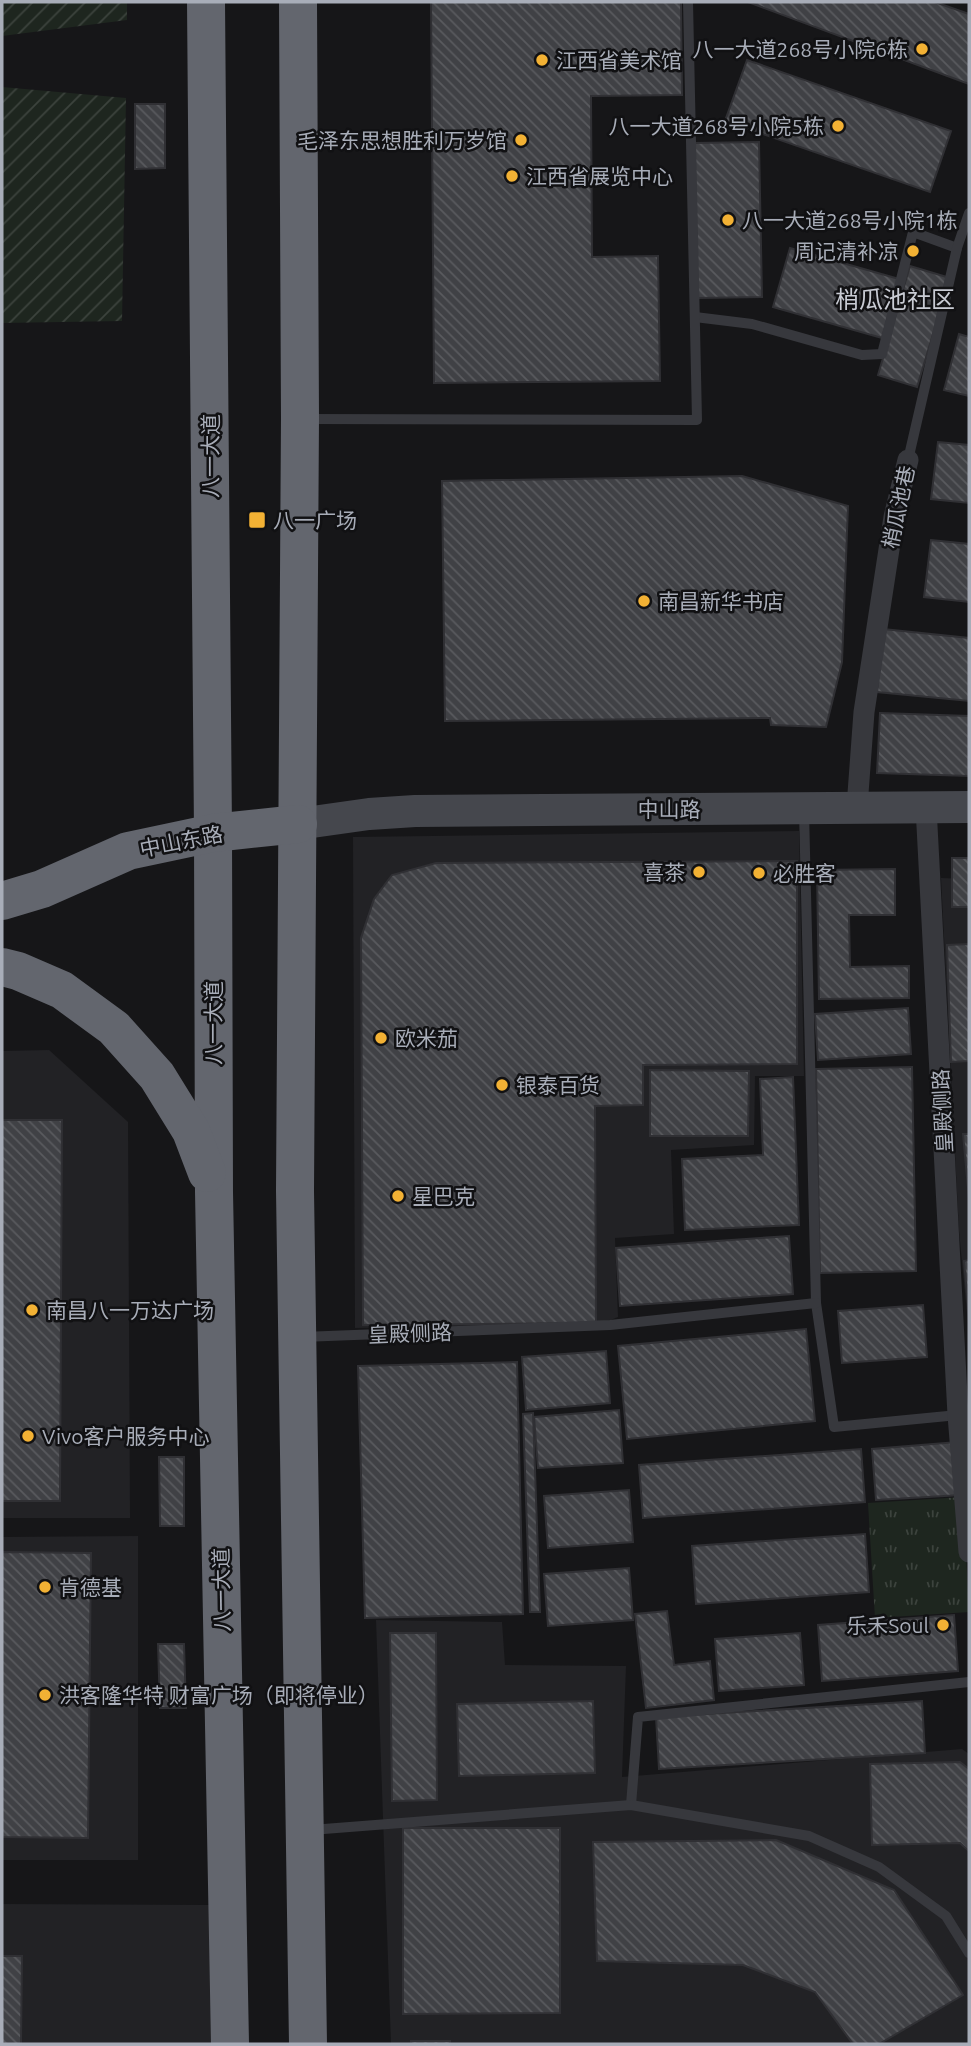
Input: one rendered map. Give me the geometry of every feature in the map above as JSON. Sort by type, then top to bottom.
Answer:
[{"type":"highway","name":"八一大道","points":[[206,2],[214,1192],[230,2044]]},
{"type":"highway","points":[[298,2],[300,418],[295,1191],[308,2044]]},
{"type":"highway","name":"中山东路","points":[[2,901],[42,889],[128,851],[213,833],[298,824]]},
{"type":"highway","points":[[2,967],[62,990],[114,1028],[157,1076],[191,1131],[214,1192]]},
{"type":"main road","name":"中山路","points":[[369,814],[415,811],[969,807]]},
{"type":"main road","name":"中山东路","points":[[298,824],[369,814]]},
{"type":"street","name":"梢瓜池巷","points":[[858,807],[864,712],[894,517],[908,460]]},
{"type":"street","name":"皇殿侧路","points":[[926,807],[958,1415],[969,1552]]},
{"type":"lane","points":[[300,418],[698,420],[688,2]]},
{"type":"lane","name":"梢瓜池巷","points":[[908,460],[957,247],[969,213]]},
{"type":"lane","points":[[695,317],[752,324],[862,355],[882,354],[914,232],[957,247]]},
{"type":"lane","points":[[803,808],[816,1303],[834,1427],[958,1415]]},
{"type":"lane","name":"皇殿侧路","points":[[296,1337],[610,1325],[816,1303]]},
{"type":"lane","points":[[631,1805],[638,1717],[969,1682]]},
{"type":"lane","points":[[304,1831],[631,1805],[809,1836],[879,1867],[946,1916],[969,1953]]},
{"type":"shaded area","name":"银泰百货","points":[[799,831],[804,1076],[755,1076],[754,1145],[671,1150],[674,1234],[615,1238],[618,1317],[601,1324],[355,1328],[353,837]]},
{"type":"shaded area","points":[[941,878],[969,879],[969,1334],[959,1231]]},
{"type":"shaded area","points":[[49,1050],[128,1122],[130,1518],[2,1518],[2,1051]]},
{"type":"shaded area","points":[[138,1536],[138,1860],[2,1860],[2,1537]]},
{"type":"shaded area","points":[[376,1620],[502,1622],[505,1665],[626,1666],[622,1777],[962,1749],[969,1754],[969,2044],[391,2044]]},
{"type":"shaded area","points":[[2,1904],[210,1905],[212,2044],[2,2044]]},
{"type":"green space","points":[[2,2],[127,2],[127,20],[2,36]]},
{"type":"green space","points":[[2,87],[126,98],[122,321],[2,323]]},
{"type":"green space","points":[[963,1497],[969,1612],[875,1618],[868,1503]]},
{"type":"building","name":"江西省展览中心","points":[[431,2],[681,2],[682,95],[591,96],[592,257],[658,256],[660,381],[434,383]]},
{"type":"building","name":"八一大道268号小院6栋","points":[[748,2],[935,2],[969,14],[969,84]]},
{"type":"building","name":"八一大道268号小院5栋","points":[[747,60],[951,131],[930,192],[725,121]]},
{"type":"building","points":[[135,104],[165,104],[165,168],[135,169]]},
{"type":"building","name":"八一大道268号小院1栋","points":[[759,142],[762,297],[697,298],[694,143]]},
{"type":"building","points":[[790,248],[899,279],[882,338],[773,307]]},
{"type":"building","name":"八一大道268号小院1栋","points":[[910,266],[950,278],[917,387],[878,375]]},
{"type":"building","points":[[959,334],[969,337],[969,396],[944,390]]},
{"type":"building","points":[[938,442],[969,445],[969,503],[931,499]]},
{"type":"building","name":"南昌新华书店","points":[[742,476],[848,506],[842,662],[826,727],[771,725],[770,718],[445,721],[442,481]]},
{"type":"building","points":[[931,540],[969,544],[969,602],[924,597]]},
{"type":"building","points":[[883,629],[969,638],[969,701],[877,692]]},
{"type":"building","points":[[880,713],[969,716],[969,776],[877,773]]},
{"type":"building","points":[[952,858],[969,858],[969,907],[952,907]]},
{"type":"building","name":"银泰百货","points":[[797,861],[797,1064],[643,1065],[643,1105],[595,1106],[596,1323],[363,1325],[361,938],[374,899],[392,875],[436,863]]},
{"type":"building","points":[[895,869],[895,915],[849,915],[850,967],[909,966],[909,998],[819,999],[817,870]]},
{"type":"building","points":[[969,944],[969,1061],[951,1062],[947,945]]},
{"type":"building","points":[[908,1008],[911,1054],[818,1060],[815,1014]]},
{"type":"building","points":[[912,1067],[916,1271],[820,1273],[816,1069]]},
{"type":"building","points":[[650,1070],[749,1071],[748,1136],[650,1136]]},
{"type":"building","points":[[793,1077],[799,1225],[685,1230],[682,1159],[763,1155],[760,1079]]},
{"type":"building","name":"南昌八一万达广场","points":[[2,1120],[62,1120],[60,1501],[2,1501]]},
{"type":"building","points":[[963,1134],[969,1134],[969,1199]]},
{"type":"building","points":[[789,1236],[793,1294],[620,1306],[616,1248]]},
{"type":"building","points":[[969,1260],[969,1315],[964,1261]]},
{"type":"building","points":[[923,1305],[927,1357],[842,1363],[838,1311]]},
{"type":"building","points":[[806,1329],[815,1421],[627,1439],[618,1346]]},
{"type":"building","points":[[606,1351],[610,1403],[526,1410],[522,1357]]},
{"type":"building","points":[[517,1362],[523,1614],[365,1618],[358,1366]]},
{"type":"building","points":[[619,1410],[623,1463],[538,1468],[534,1417]]},
{"type":"building","points":[[533,1413],[540,1612],[530,1612],[523,1414]]},
{"type":"building","points":[[957,1442],[961,1495],[876,1500],[872,1449]]},
{"type":"building","points":[[861,1449],[865,1502],[643,1518],[639,1465]]},
{"type":"building","points":[[159,1457],[184,1457],[184,1526],[160,1526]]},
{"type":"building","points":[[629,1490],[633,1542],[548,1548],[544,1496]]},
{"type":"building","points":[[865,1534],[869,1592],[696,1604],[692,1546]]},
{"type":"building","name":"洪客隆华特 财富广场（即将停业）","points":[[2,1552],[91,1553],[88,1838],[2,1837]]},
{"type":"building","points":[[629,1568],[633,1620],[548,1626],[544,1574]]},
{"type":"building","points":[[667,1611],[674,1665],[710,1661],[714,1700],[646,1708],[635,1614]]},
{"type":"building","points":[[954,1615],[958,1671],[822,1681],[818,1625]]},
{"type":"building","points":[[390,1633],[436,1633],[437,1800],[392,1801]]},
{"type":"building","points":[[800,1633],[804,1685],[719,1691],[715,1639]]},
{"type":"building","points":[[158,1644],[184,1644],[186,1708],[160,1708]]},
{"type":"building","points":[[593,1701],[595,1773],[459,1776],[457,1704]]},
{"type":"building","points":[[922,1701],[925,1753],[659,1769],[656,1717]]},
{"type":"building","points":[[960,1762],[969,1769],[969,1851],[960,1843],[872,1845],[870,1764]]},
{"type":"building","points":[[403,1828],[560,1828],[560,2013],[403,2014]]},
{"type":"building","points":[[776,1840],[894,1890],[963,1995],[879,2044],[853,2044],[815,1992],[743,1965],[597,1961],[593,1842]]},
{"type":"building","points":[[2,1956],[22,1956],[21,2044],[2,2044]]},
{"type":"building","points":[[411,2041],[450,2041],[450,2044],[411,2044]]},
{"type":"place","name":"八一大道268号小院6栋","points":[[922,49]]},
{"type":"place","name":"江西省美术馆","points":[[542,60]]},
{"type":"place","name":"八一大道268号小院5栋","points":[[838,126]]},
{"type":"place","name":"毛泽东思想胜利万岁馆","points":[[521,140]]},
{"type":"place","name":"江西省展览中心","points":[[512,176]]},
{"type":"place","name":"八一大道268号小院1栋","points":[[728,220]]},
{"type":"place","name":"周记清补凉","points":[[913,251]]},
{"type":"place","name":"八一广场","points":[[257,520]]},
{"type":"place","name":"南昌新华书店","points":[[644,601]]},
{"type":"place","name":"喜茶","points":[[699,872]]},
{"type":"place","name":"必胜客","points":[[759,873]]},
{"type":"place","name":"欧米茄","points":[[381,1038]]},
{"type":"place","name":"银泰百货","points":[[502,1085]]},
{"type":"place","name":"星巴克","points":[[398,1196]]},
{"type":"place","name":"南昌八一万达广场","points":[[32,1310]]},
{"type":"place","name":"Vivo客户服务中心","points":[[28,1436]]},
{"type":"place","name":"肯德基","points":[[45,1587]]},
{"type":"place","name":"乐禾Soul","points":[[943,1625]]},
{"type":"place","name":"洪客隆华特 财富广场（即将停业）","points":[[45,1695]]},
{"type":"district","name":"梢瓜池社区","points":[[895,299]]}]
